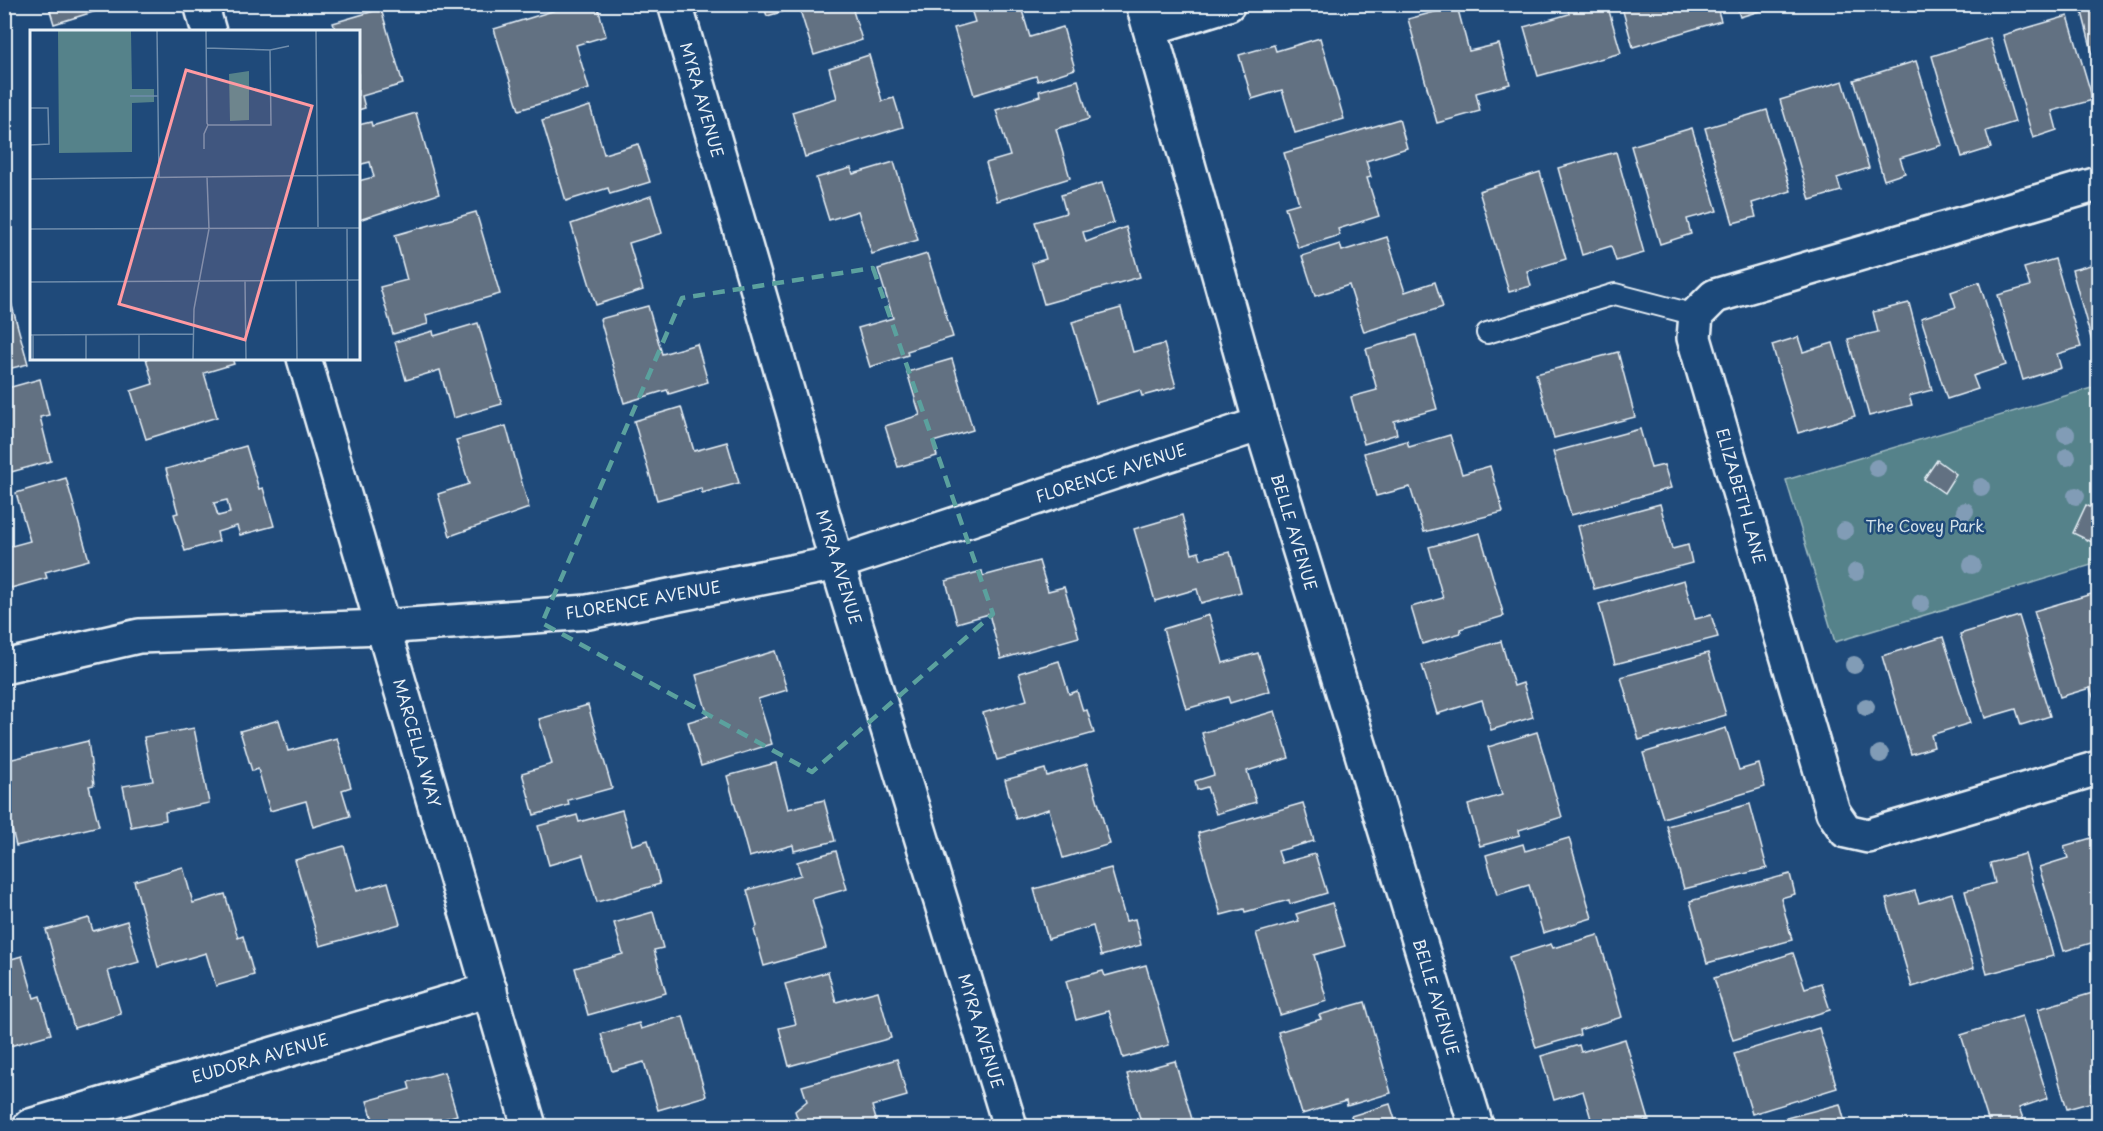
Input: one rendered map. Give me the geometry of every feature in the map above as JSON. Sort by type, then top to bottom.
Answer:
[{"type":"street","points":[[201,4],[208,30]]},
{"type":"street","name":"MYRA AVENUE","points":[[675,4],[837,563],[1010,1126]]},
{"type":"street","points":[[1147,16],[1228,4]]},
{"type":"street","name":"BELLE AVENUE","points":[[1147,16],[1261,424],[1476,1126]]},
{"type":"street","points":[[1696,315],[1715,296],[2098,184]]},
{"type":"street","name":"ELIZABETH LANE","points":[[1696,315],[1694,338],[1707,383],[1833,812],[1846,831],[1868,836],[2098,768]]},
{"type":"street","name":"MARCELLA WAY","points":[[305,360],[529,1126]]},
{"type":"street","name":"FLORENCE AVENUE","points":[[4,667],[139,636],[382,627],[588,612],[837,563],[1261,424]]},
{"type":"street","name":"EUDORA AVENUE","points":[[30,1126],[490,990]]},
{"type":"lane","points":[[1487,333],[1615,294],[1696,315]]},
{"type":"highlighted area","points":[[873,268],[993,614],[812,772],[542,623],[682,298]]},
{"type":"green space","name":"The Covey Park","points":[[2098,386],[2098,563],[1835,642],[1786,480]]},
{"type":"building","points":[[48,4],[119,4],[54,24]]},
{"type":"building","points":[[559,4],[597,4],[606,36],[576,45],[589,89],[519,110],[494,29],[559,9]]},
{"type":"building","points":[[763,4],[851,4],[862,40],[814,55],[799,7],[767,16]]},
{"type":"building","points":[[1020,4],[1030,37],[1063,27],[1075,69],[1038,81],[1036,76],[974,95],[954,28],[975,22],[970,6]]},
{"type":"building","points":[[1567,4],[1607,4],[1621,53],[1538,76],[1524,27],[1569,14]]},
{"type":"building","points":[[1621,4],[1716,4],[1721,21],[1633,47]]},
{"type":"building","points":[[1736,4],[1775,4],[1776,6],[1740,17]]},
{"type":"building","points":[[1855,4],[1873,4],[1856,9]]},
{"type":"building","points":[[1457,6],[1469,51],[1499,44],[1510,84],[1476,93],[1480,111],[1437,123],[1408,19]]},
{"type":"building","points":[[2098,8],[2098,75],[2082,12]]},
{"type":"building","points":[[381,9],[403,84],[362,96],[365,108],[360,109],[360,30],[335,30],[333,23]]},
{"type":"building","points":[[2068,16],[2093,100],[2052,111],[2057,130],[2033,138],[2003,35]]},
{"type":"building","points":[[1320,38],[1344,119],[1295,133],[1282,90],[1252,99],[1239,55],[1274,45],[1276,51]]},
{"type":"building","points":[[1990,38],[2015,122],[1986,131],[1991,148],[1962,157],[1932,56]]},
{"type":"building","points":[[869,55],[882,101],[894,98],[903,127],[805,157],[792,112],[837,98],[829,68]]},
{"type":"building","points":[[1916,61],[1942,145],[1900,158],[1905,173],[1884,180],[1854,80]]},
{"type":"building","points":[[1078,80],[1089,119],[1056,129],[1070,178],[997,201],[986,163],[1010,156],[996,110],[1040,96],[1039,91]]},
{"type":"building","points":[[1843,81],[1869,168],[1837,178],[1841,191],[1810,200],[1780,100]]},
{"type":"building","points":[[590,106],[604,154],[638,144],[650,182],[610,194],[608,188],[566,201],[542,121]]},
{"type":"building","points":[[1767,110],[1791,191],[1752,203],[1756,217],[1733,223],[1705,128]]},
{"type":"building","points":[[416,113],[439,194],[360,220],[360,180],[374,177],[370,162],[360,164],[360,125],[371,122],[372,126]]},
{"type":"building","points":[[1399,119],[1407,148],[1366,161],[1371,177],[1367,178],[1379,216],[1338,229],[1340,235],[1298,248],[1285,207],[1299,203],[1284,153]]},
{"type":"building","points":[[1692,128],[1717,211],[1687,219],[1691,234],[1660,244],[1631,146]]},
{"type":"building","points":[[1616,152],[1644,253],[1616,261],[1611,246],[1582,255],[1558,168]]},
{"type":"building","points":[[894,162],[918,240],[872,254],[858,211],[829,220],[816,178],[851,168],[853,174]]},
{"type":"building","points":[[1540,172],[1566,259],[1527,271],[1531,286],[1509,292],[1479,191]]},
{"type":"building","points":[[1102,183],[1114,223],[1083,232],[1086,242],[1126,227],[1140,277],[1044,304],[1032,263],[1046,259],[1035,222],[1066,213],[1061,195]]},
{"type":"building","points":[[651,196],[662,233],[629,243],[643,290],[596,305],[571,224]]},
{"type":"building","points":[[476,212],[500,294],[426,315],[428,324],[393,334],[380,287],[407,280],[395,235]]},
{"type":"building","points":[[1387,237],[1405,292],[1435,282],[1443,307],[1364,332],[1349,285],[1315,296],[1302,256],[1340,244],[1342,251]]},
{"type":"building","points":[[927,254],[953,337],[907,351],[908,355],[870,367],[858,328],[893,318],[878,269]]},
{"type":"building","points":[[2055,259],[2081,347],[2057,354],[2061,368],[2023,380],[1998,295],[2030,286],[2024,268]]},
{"type":"building","points":[[2098,263],[2098,341],[2092,342],[2072,270]]},
{"type":"building","points":[[1979,282],[2006,365],[1973,376],[1978,389],[1947,399],[1921,318],[1956,307],[1951,292]]},
{"type":"building","points":[[6,284],[28,364],[4,370],[4,285]]},
{"type":"building","points":[[1909,303],[1932,390],[1909,396],[1912,405],[1869,416],[1848,339],[1878,332],[1873,312]]},
{"type":"building","points":[[648,306],[662,354],[697,344],[708,382],[669,394],[667,390],[624,403],[600,319]]},
{"type":"building","points":[[1121,308],[1133,352],[1164,344],[1176,387],[1142,396],[1140,390],[1096,403],[1072,322]]},
{"type":"building","points":[[478,323],[502,404],[453,418],[440,370],[406,380],[395,342],[433,331],[434,336]]},
{"type":"building","points":[[1416,335],[1437,409],[1394,421],[1397,434],[1364,444],[1351,397],[1377,390],[1366,349]]},
{"type":"building","points":[[1798,337],[1803,352],[1833,343],[1855,416],[1798,433],[1772,345]]},
{"type":"building","points":[[1618,352],[1635,417],[1554,438],[1536,374]]},
{"type":"building","points":[[952,359],[973,430],[933,442],[937,456],[898,467],[885,426],[920,415],[907,372]]},
{"type":"building","points":[[147,360],[233,360],[234,364],[204,373],[217,417],[146,439],[131,391],[153,384]]},
{"type":"building","points":[[40,379],[49,415],[40,417],[51,461],[4,474],[4,389]]},
{"type":"building","points":[[681,407],[694,451],[727,442],[739,483],[702,493],[701,488],[657,500],[634,421]]},
{"type":"building","points":[[506,426],[529,508],[450,536],[438,494],[469,484],[456,440]]},
{"type":"building","points":[[1640,429],[1651,468],[1664,465],[1671,488],[1571,515],[1553,452]]},
{"type":"building","points":[[1450,435],[1462,474],[1490,466],[1503,512],[1424,532],[1410,487],[1376,496],[1364,453],[1407,441],[1409,447]]},
{"type":"building","points":[[246,446],[259,489],[263,488],[274,526],[240,535],[237,526],[217,532],[219,541],[185,551],[174,514],[178,513],[166,469]],"holes":[[[227,500],[230,513],[218,516],[214,503]]]},
{"type":"building","points":[[1937,460],[1956,474],[1944,493],[1924,479]]},
{"type":"building","points":[[66,478],[89,560],[45,572],[47,578],[11,588],[4,562],[4,548],[30,541],[16,493]]},
{"type":"building","points":[[1660,504],[1672,549],[1688,545],[1692,563],[1594,589],[1578,526]]},
{"type":"building","points":[[2086,505],[2098,511],[2098,545],[2073,533]]},
{"type":"building","points":[[1182,515],[1192,554],[1199,552],[1201,559],[1230,552],[1241,592],[1201,603],[1197,589],[1155,601],[1134,529]]},
{"type":"building","points":[[1480,533],[1504,616],[1460,629],[1461,633],[1422,644],[1411,607],[1443,598],[1429,547]]},
{"type":"building","points":[[1039,561],[1048,591],[1064,587],[1079,637],[1001,659],[989,614],[957,623],[946,581],[982,571],[983,576]]},
{"type":"building","points":[[1684,580],[1695,619],[1711,615],[1718,637],[1615,664],[1599,604]]},
{"type":"building","points":[[2095,593],[2098,605],[2098,702],[2095,703],[2090,688],[2060,697],[2034,611]]},
{"type":"building","points":[[1209,615],[1223,663],[1258,653],[1270,691],[1230,703],[1228,697],[1186,709],[1163,629]]},
{"type":"building","points":[[2019,616],[2050,716],[2021,725],[2016,709],[1985,718],[1960,634]]},
{"type":"building","points":[[1943,637],[1970,723],[1931,735],[1934,747],[1911,754],[1882,656]]},
{"type":"building","points":[[1501,641],[1514,686],[1523,683],[1533,717],[1491,730],[1482,700],[1437,714],[1422,665]]},
{"type":"building","points":[[775,651],[787,690],[758,699],[772,744],[701,766],[688,722],[708,716],[696,675]]},
{"type":"building","points":[[1708,653],[1726,715],[1639,740],[1621,677]]},
{"type":"building","points":[[1059,661],[1069,694],[1077,691],[1083,711],[1087,710],[1094,733],[997,760],[983,713],[1027,700],[1019,673]]},
{"type":"building","points":[[588,705],[612,788],[568,800],[569,805],[534,815],[522,773],[552,764],[539,719]]},
{"type":"building","points":[[1275,711],[1289,758],[1247,771],[1256,802],[1216,814],[1207,787],[1197,790],[1195,781],[1214,775],[1202,733]]},
{"type":"building","points":[[279,720],[288,751],[337,738],[351,787],[342,790],[350,816],[313,827],[306,801],[270,811],[258,769],[252,771],[240,731]]},
{"type":"building","points":[[194,728],[209,803],[165,812],[166,820],[131,827],[123,786],[153,781],[144,737]]},
{"type":"building","points":[[1726,728],[1739,770],[1759,764],[1765,787],[1663,818],[1643,753]]},
{"type":"building","points":[[1537,732],[1562,817],[1519,830],[1520,835],[1480,846],[1468,805],[1502,795],[1488,747]]},
{"type":"building","points":[[88,741],[94,785],[89,786],[99,826],[16,846],[7,808],[4,808],[4,761]]},
{"type":"building","points":[[776,763],[788,809],[824,800],[835,841],[794,851],[793,845],[749,857],[727,776]]},
{"type":"building","points":[[1087,764],[1110,844],[1063,858],[1049,809],[1016,819],[1005,780],[1045,769],[1047,776]]},
{"type":"building","points":[[1303,803],[1314,841],[1278,851],[1282,863],[1315,854],[1327,893],[1290,904],[1289,900],[1245,912],[1244,909],[1221,915],[1198,833]]},
{"type":"building","points":[[1750,804],[1767,868],[1684,889],[1667,826]]},
{"type":"building","points":[[622,810],[632,845],[648,840],[660,884],[597,902],[583,855],[549,865],[538,826],[577,815],[579,822]]},
{"type":"building","points":[[2098,836],[2098,941],[2064,951],[2039,867],[2068,858],[2064,846]]},
{"type":"building","points":[[1569,838],[1592,918],[1543,933],[1529,885],[1497,895],[1486,855],[1523,844],[1525,851]]},
{"type":"building","points":[[344,846],[357,891],[388,882],[400,924],[320,946],[295,860]]},
{"type":"building","points":[[836,851],[847,889],[812,899],[826,948],[764,966],[754,930],[757,926],[747,890],[801,875],[797,862]]},
{"type":"building","points":[[2025,854],[2053,956],[1987,974],[1965,891],[1995,883],[1990,863]]},
{"type":"building","points":[[183,867],[193,903],[225,894],[238,938],[243,936],[254,975],[216,986],[206,953],[158,967],[134,881]]},
{"type":"building","points":[[1111,868],[1126,921],[1135,919],[1141,945],[1101,956],[1093,926],[1048,939],[1034,889]]},
{"type":"building","points":[[1790,874],[1795,894],[1781,898],[1792,940],[1707,963],[1690,901]]},
{"type":"building","points":[[1915,891],[1919,903],[1952,893],[1974,968],[1912,987],[1886,899]]},
{"type":"building","points":[[1332,903],[1345,946],[1314,955],[1327,1001],[1280,1015],[1256,933],[1299,921],[1296,914]]},
{"type":"building","points":[[653,912],[663,948],[654,950],[666,993],[588,1015],[575,968],[623,954],[614,923]]},
{"type":"building","points":[[89,918],[93,931],[127,921],[139,962],[108,971],[121,1014],[74,1028],[46,930]]},
{"type":"building","points":[[1598,935],[1622,1017],[1579,1030],[1580,1035],[1536,1048],[1509,957],[1551,944],[1553,948]]},
{"type":"building","points":[[1793,953],[1805,988],[1821,983],[1830,1010],[1733,1040],[1714,978]]},
{"type":"building","points":[[22,956],[34,998],[40,996],[51,1034],[10,1046],[4,1029],[4,961]]},
{"type":"building","points":[[1146,965],[1169,1045],[1123,1058],[1109,1011],[1076,1020],[1066,981],[1103,971],[1105,976]]},
{"type":"building","points":[[828,972],[836,1002],[878,991],[891,1038],[789,1066],[779,1028],[796,1024],[785,984]]},
{"type":"building","points":[[2096,992],[2098,1001],[2098,1083],[2092,1085],[2096,1101],[2067,1109],[2038,1009]]},
{"type":"building","points":[[1365,1002],[1391,1093],[1347,1106],[1346,1101],[1302,1114],[1278,1032],[1321,1019],[1319,1015]]},
{"type":"building","points":[[683,1016],[706,1096],[658,1110],[644,1062],[612,1071],[601,1034],[639,1023],[641,1029]]},
{"type":"building","points":[[2022,1016],[2048,1098],[2019,1108],[2024,1121],[2004,1126],[1990,1126],[1961,1035]]},
{"type":"building","points":[[1819,1028],[1837,1088],[1752,1114],[1734,1054]]},
{"type":"building","points":[[1625,1039],[1649,1120],[1626,1126],[1593,1126],[1583,1091],[1554,1100],[1541,1056],[1579,1045],[1581,1052]]},
{"type":"building","points":[[897,1059],[907,1096],[872,1106],[878,1126],[800,1126],[795,1111],[807,1101],[802,1086]]},
{"type":"building","points":[[1175,1061],[1194,1126],[1124,1126],[1141,1122],[1127,1074]]},
{"type":"building","points":[[444,1072],[457,1115],[427,1124],[428,1126],[375,1126],[367,1101],[410,1089],[408,1082]]},
{"type":"building","points":[[1390,1104],[1397,1126],[1354,1126],[1351,1116]]},
{"type":"building","points":[[1840,1104],[1846,1126],[1756,1126]]},
{"type":"building","points":[[714,1118],[716,1126],[684,1126]]},
{"type":"building","points":[[299,1122],[300,1126],[284,1126]]}]
